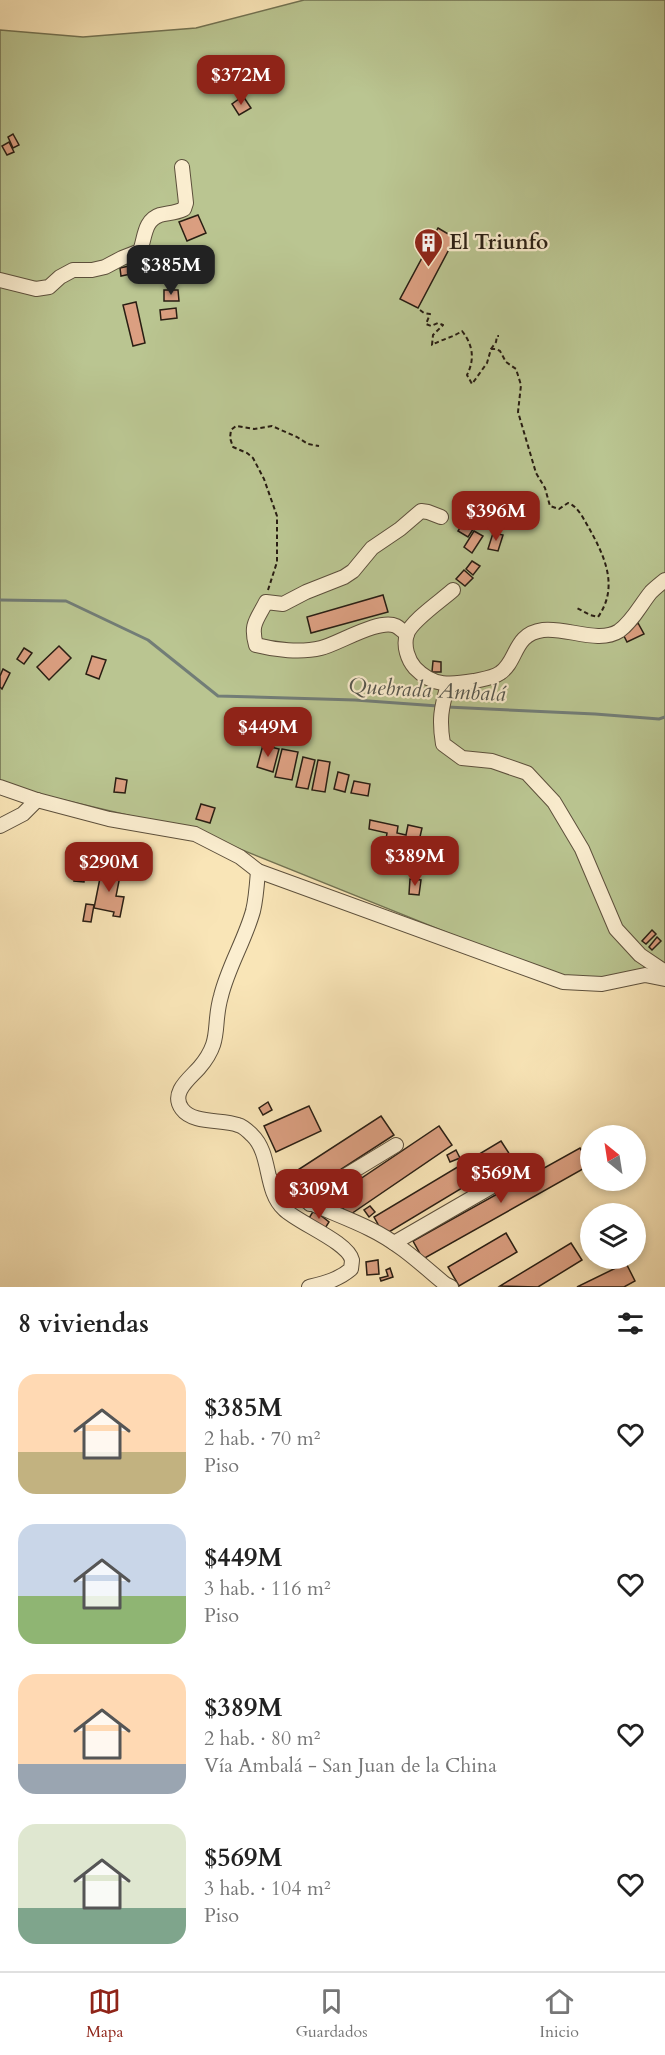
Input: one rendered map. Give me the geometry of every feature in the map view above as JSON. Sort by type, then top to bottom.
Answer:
[{"type":"street","points":[[0,280],[36,288],[49,286],[73,270],[105,267],[140,251],[145,232],[152,219],[184,209],[186,203],[182,167]]},
{"type":"street","points":[[407,634],[387,624],[357,632],[319,649],[270,649],[256,645],[252,633],[253,625],[266,602],[283,604],[312,589],[344,577],[353,571],[372,548],[421,511],[441,517]]},
{"type":"street","points":[[453,590],[421,617],[407,634],[406,647],[409,662],[428,678],[448,685],[487,679],[499,674],[508,666],[515,650],[525,637],[541,630],[604,636],[619,631],[652,591],[665,580]]},
{"type":"street","points":[[448,685],[442,703],[440,721],[443,744],[462,758],[492,761],[527,773],[554,802],[582,849],[616,929],[640,955],[665,972]]},
{"type":"street","points":[[0,785],[37,800],[109,819],[195,834],[240,857],[258,871],[563,982],[602,984],[645,975],[665,979]]},
{"type":"street","points":[[0,826],[23,814],[37,800]]},
{"type":"street","points":[[258,871],[253,910],[221,994],[217,1012],[217,1034],[212,1051],[182,1085],[177,1099],[182,1111],[195,1117],[238,1125],[254,1137],[263,1155],[268,1178],[278,1204],[291,1217],[339,1244],[347,1252],[352,1260],[351,1269],[341,1277],[309,1287]]},
{"type":"street","points":[[310,1204],[327,1187],[396,1145]]},
{"type":"street","points":[[394,1243],[510,1176]]},
{"type":"street","points":[[268,1178],[286,1192],[370,1229],[394,1243],[451,1287]]},
{"type":"path","points":[[420,310],[430,314],[426,324],[443,325],[433,335],[432,345],[454,337],[462,331],[469,339],[473,355],[467,375],[472,384],[482,373],[491,349],[499,336]]},
{"type":"path","points":[[491,349],[496,349],[506,362],[516,369],[521,385],[518,412],[536,472],[545,488],[550,506],[559,509],[568,503],[573,505],[590,530],[606,563],[610,581],[604,608],[598,617],[577,608]]},
{"type":"path","points":[[266,602],[270,580],[277,562],[277,516],[258,467],[247,453],[233,447],[230,438],[231,430],[236,426],[254,429],[272,426],[309,444],[319,446]]},
{"type":"green space","points":[[304,0],[665,0],[665,979],[645,975],[563,979],[195,831],[0,785],[0,30],[83,37],[196,28]]},
{"type":"building","points":[[243,96],[251,108],[239,115],[232,104]]},
{"type":"building","points":[[13,134],[19,145],[13,148],[8,137]]},
{"type":"building","points":[[9,142],[14,152],[7,155],[2,146]]},
{"type":"building","points":[[198,215],[206,233],[187,241],[179,222]]},
{"type":"building","name":"El Triunfo","points":[[438,228],[455,238],[418,308],[400,299]]},
{"type":"building","points":[[152,265],[168,265],[168,273],[153,274]]},
{"type":"building","points":[[129,266],[131,274],[121,276],[120,268]]},
{"type":"building","points":[[164,290],[178,290],[179,301],[164,301]]},
{"type":"building","points":[[136,302],[145,343],[133,346],[123,305]]},
{"type":"building","points":[[176,308],[177,318],[161,320],[160,310]]},
{"type":"building","points":[[471,511],[481,517],[468,537],[458,531]]},
{"type":"building","points":[[474,531],[483,536],[472,553],[464,547]]},
{"type":"building","points":[[493,533],[503,535],[498,551],[488,549]]},
{"type":"building","points":[[472,561],[480,566],[473,575],[466,569]]},
{"type":"building","points":[[464,570],[473,578],[465,586],[456,579]]},
{"type":"building","points":[[383,595],[388,612],[311,633],[307,617]]},
{"type":"building","points":[[638,623],[644,634],[627,642],[622,632]]},
{"type":"building","points":[[59,646],[71,658],[49,680],[37,667]]},
{"type":"building","points":[[24,648],[32,653],[24,664],[17,659]]},
{"type":"building","points":[[92,656],[106,660],[99,679],[86,674]]},
{"type":"building","points":[[433,661],[441,662],[441,672],[432,672]]},
{"type":"building","points":[[3,669],[10,673],[2,689],[0,676]]},
{"type":"building","points":[[276,710],[277,720],[256,721],[256,711]]},
{"type":"building","points":[[263,745],[279,749],[273,772],[257,767]]},
{"type":"building","points":[[282,749],[298,752],[292,780],[275,777]]},
{"type":"building","points":[[303,757],[315,760],[308,789],[296,787]]},
{"type":"building","points":[[318,760],[330,762],[325,792],[312,790]]},
{"type":"building","points":[[338,772],[349,775],[345,792],[334,789]]},
{"type":"building","points":[[116,778],[127,780],[125,793],[114,792]]},
{"type":"building","points":[[354,781],[370,784],[368,796],[351,793]]},
{"type":"building","points":[[201,804],[215,808],[210,823],[196,819]]},
{"type":"building","points":[[370,820],[398,826],[397,833],[406,835],[408,825],[422,828],[419,841],[423,842],[420,856],[410,854],[412,844],[386,839],[387,833],[369,829]]},
{"type":"building","points":[[411,857],[420,858],[418,873],[408,872]]},
{"type":"building","points":[[76,868],[85,869],[84,882],[74,881]]},
{"type":"building","points":[[105,868],[121,871],[116,896],[124,897],[120,917],[113,916],[114,912],[94,908],[101,873],[104,874]]},
{"type":"building","points":[[410,879],[421,880],[419,895],[409,894]]},
{"type":"building","points":[[86,904],[94,905],[91,922],[83,921]]},
{"type":"building","points":[[652,930],[656,934],[646,944],[642,941]]},
{"type":"building","points":[[657,937],[661,941],[652,950],[649,947]]},
{"type":"building","points":[[268,1102],[272,1110],[263,1115],[259,1108]]},
{"type":"building","points":[[309,1106],[321,1131],[276,1152],[264,1126]]},
{"type":"building","points":[[381,1116],[394,1135],[300,1196],[287,1177]]},
{"type":"building","points":[[439,1126],[452,1145],[348,1216],[335,1196]]},
{"type":"building","points":[[501,1141],[512,1158],[384,1235],[374,1217]]},
{"type":"building","points":[[580,1148],[580,1171],[423,1259],[413,1241]]},
{"type":"building","points":[[456,1150],[460,1158],[450,1162],[447,1155]]},
{"type":"building","points":[[518,1156],[528,1164],[522,1172],[511,1163]]},
{"type":"building","points":[[370,1206],[375,1212],[369,1217],[364,1210]]},
{"type":"building","points":[[314,1210],[329,1222],[324,1230],[309,1218]]},
{"type":"building","points":[[506,1233],[517,1252],[459,1286],[448,1267]]},
{"type":"building","points":[[571,1243],[580,1257],[580,1261],[538,1287],[500,1286]]},
{"type":"building","points":[[378,1260],[379,1274],[367,1275],[366,1262]]},
{"type":"building","points":[[390,1268],[393,1277],[381,1281],[380,1278],[388,1276],[386,1270]]},
{"type":"building","points":[[614,1269],[629,1269],[635,1281],[624,1287],[577,1287]]},
{"type":"waterway","name":"Quebrada Ambalá","points":[[0,600],[66,601],[148,640],[218,696],[355,700],[438,706]]},
{"type":"waterway","name":"Quebrada Ambalá","points":[[447,707],[659,719],[665,717]]},
{"type":"place","name":"El Triunfo","points":[[428,268]]}]
